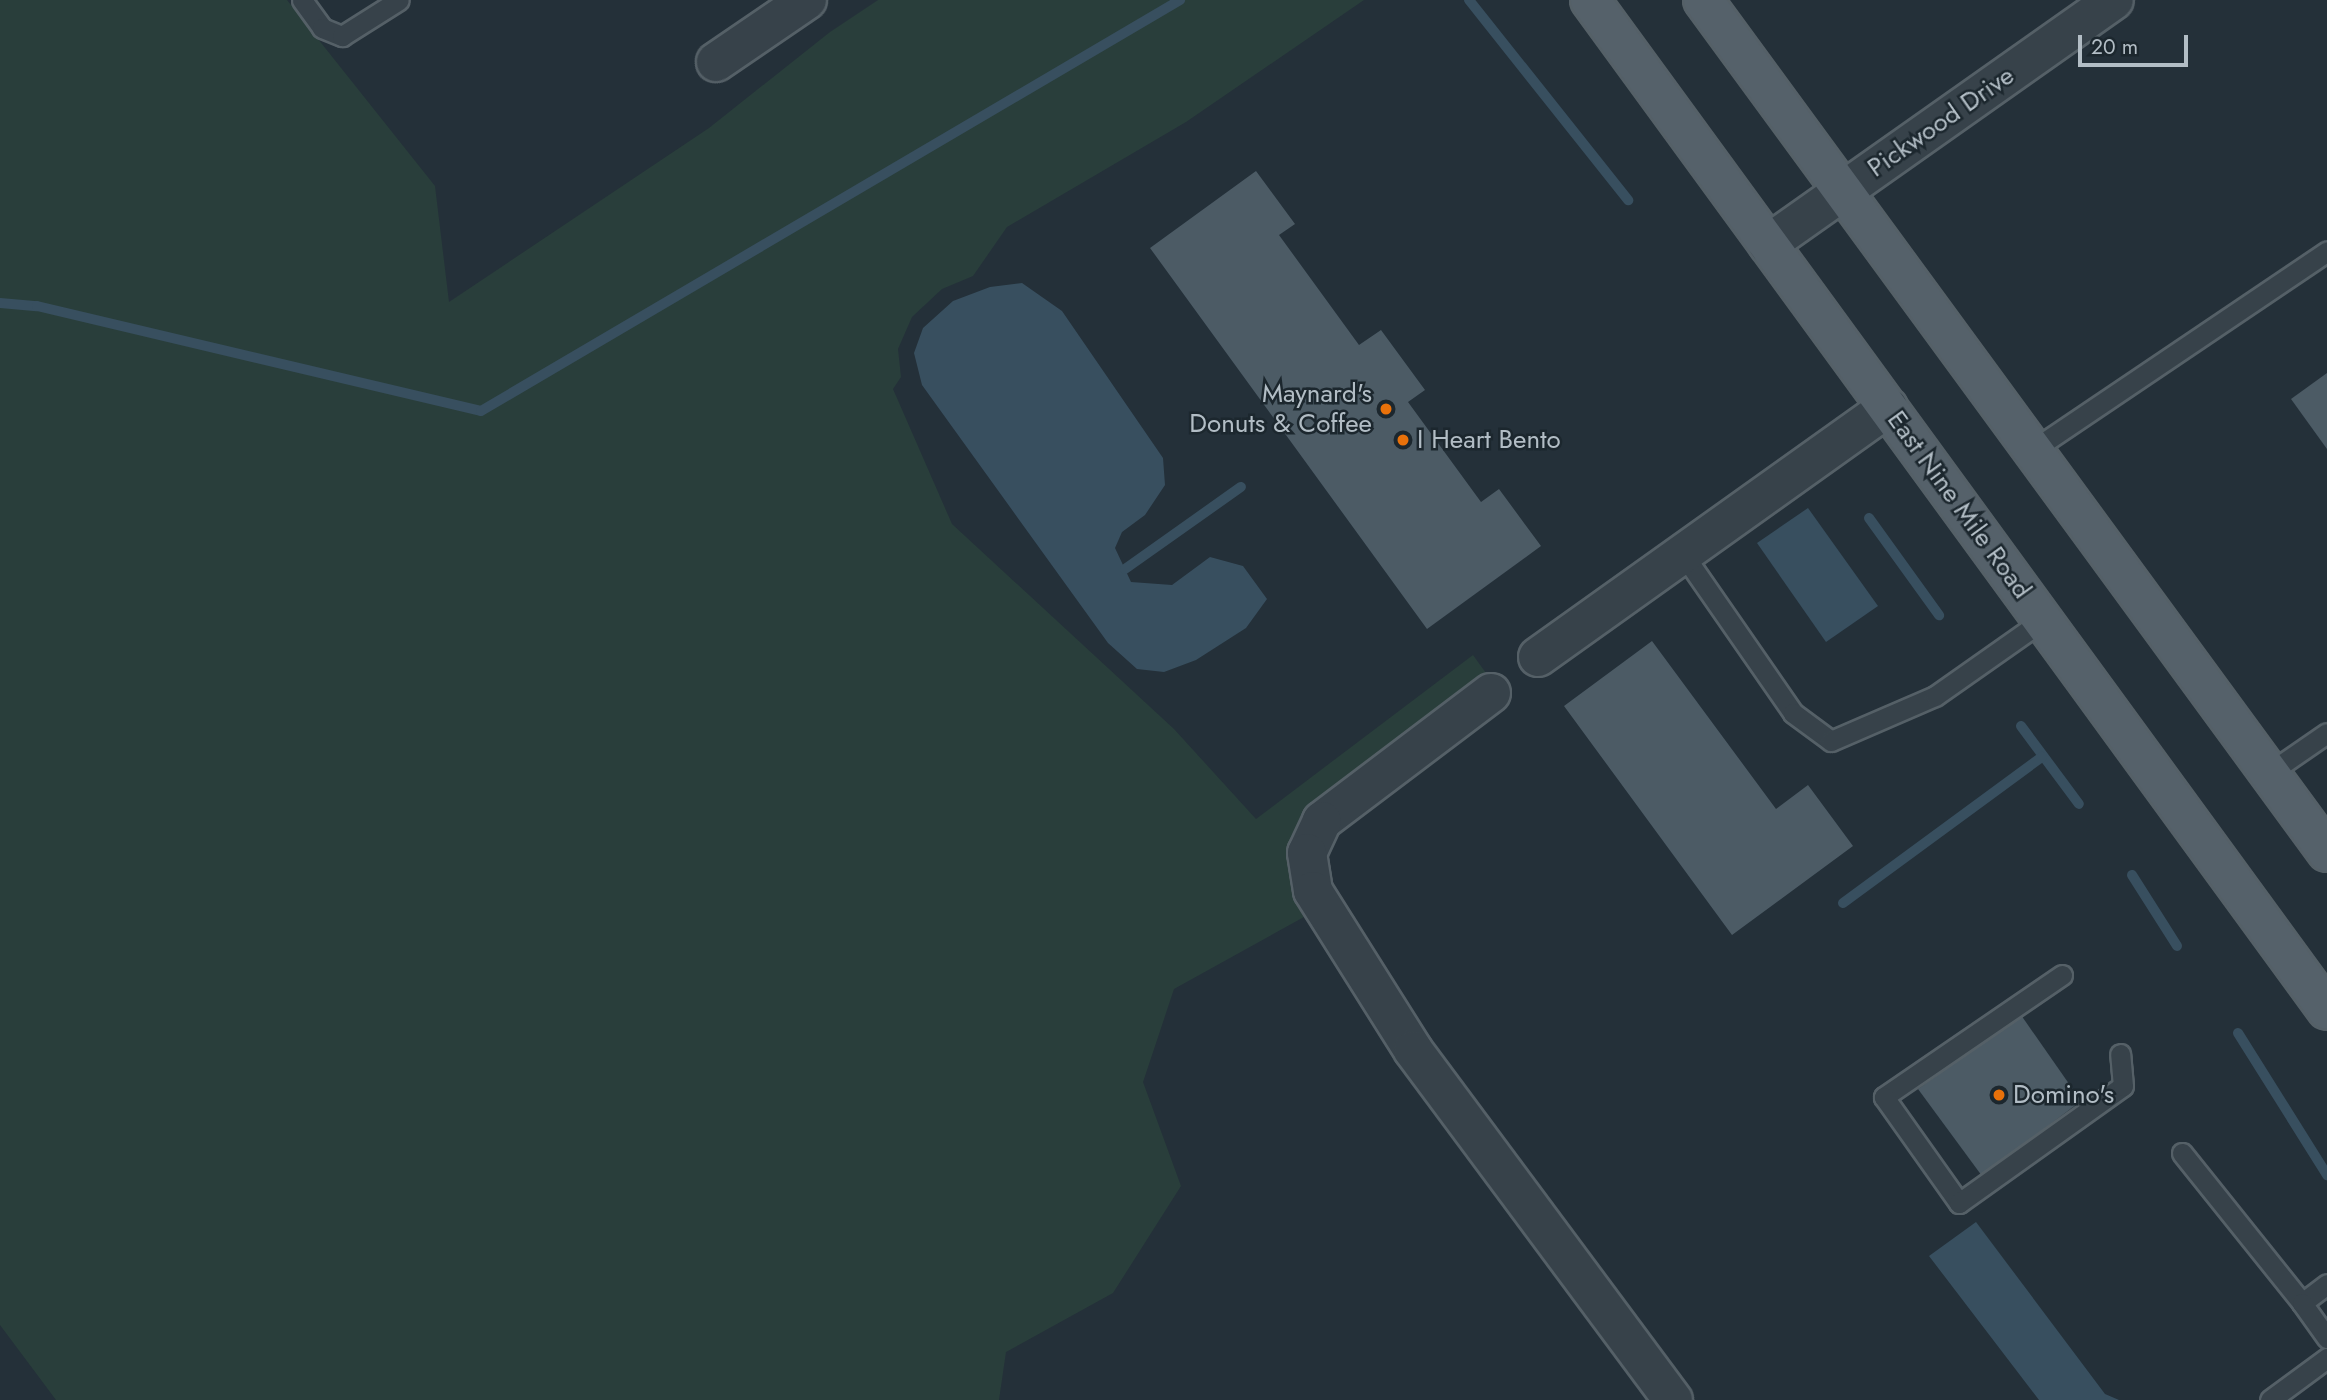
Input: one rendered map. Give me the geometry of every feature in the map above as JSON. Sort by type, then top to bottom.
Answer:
[{"type":"main road","name":"East Nine Mile Road","points":[[1590,0],[2327,1010]]},
{"type":"main road","points":[[1703,0],[2327,852]]},
{"type":"main road","points":[[1725,0],[1744,57]]},
{"type":"street","points":[[716,62],[807,0]]},
{"type":"street","name":"Pickwood Drive","points":[[1768,244],[2114,0]]},
{"type":"street","points":[[1538,657],[1888,407]]},
{"type":"street","points":[[1491,692],[1322,821],[1307,853],[1313,891],[1413,1050],[1673,1400]]},
{"type":"lane","points":[[302,0],[322,28],[342,36],[399,0]]},
{"type":"lane","points":[[2031,451],[2327,251]]},
{"type":"lane","points":[[1683,554],[1793,713],[1830,741],[1935,696],[2043,620]]},
{"type":"lane","points":[[2269,773],[2327,733]]},
{"type":"lane","points":[[2062,975],[1884,1097],[1959,1203],[2123,1086],[2120,1054]]},
{"type":"lane","points":[[2182,1153],[2327,1338]]},
{"type":"lane","points":[[2302,1303],[2327,1284]]},
{"type":"lane","points":[[2270,1400],[2327,1358]]},
{"type":"green space","points":[[0,0],[287,0],[435,186],[449,302],[709,128],[830,32],[878,0],[1364,0],[1186,122],[1007,227],[973,276],[942,289],[912,317],[898,349],[901,377],[893,389],[952,524],[1174,729],[1256,819],[1473,655],[1486,673],[1303,815],[1287,858],[1293,896],[1304,917],[1174,989],[1143,1082],[1181,1186],[1113,1293],[1006,1352],[999,1400],[56,1400],[0,1325]]},
{"type":"water","points":[[1022,283],[1062,311],[1163,458],[1165,485],[1145,515],[1122,532],[1115,548],[1131,582],[1172,585],[1210,557],[1243,566],[1267,599],[1246,628],[1196,660],[1164,672],[1137,669],[1108,643],[922,385],[914,353],[923,328],[953,301],[990,287]]},
{"type":"water","points":[[1808,508],[1878,606],[1826,642],[1757,543]]},
{"type":"water","points":[[1976,1222],[2105,1394],[2119,1400],[2039,1400],[1929,1256]]},
{"type":"building","points":[[1256,171],[1295,224],[1279,235],[1359,345],[1381,330],[1425,390],[1408,402],[1481,502],[1499,489],[1541,546],[1427,629],[1150,248]]},
{"type":"building","points":[[2327,373],[2327,449],[2291,399]]},
{"type":"building","points":[[1652,641],[1776,809],[1808,785],[1853,846],[1732,935],[1564,706]]},
{"type":"building","name":"Domino's","points":[[2021,1015],[2081,1101],[1982,1176],[1918,1089]]},
{"type":"waterway","points":[[0,303],[37,306],[481,411],[1180,0]]},
{"type":"waterway","points":[[1469,0],[1628,200]]},
{"type":"waterway","points":[[1125,569],[1241,487]]},
{"type":"waterway","points":[[1869,518],[1939,615]]},
{"type":"waterway","points":[[2021,726],[2079,804]]},
{"type":"waterway","points":[[1843,903],[2042,757]]},
{"type":"waterway","points":[[2132,875],[2177,946]]},
{"type":"waterway","points":[[2238,1033],[2327,1175]]},
{"type":"place","name":"Maynard's Donuts & Coffee","points":[[1386,409]]},
{"type":"place","name":"I Heart Bento","points":[[1403,440]]},
{"type":"place","name":"Domino's","points":[[1999,1095]]}]
